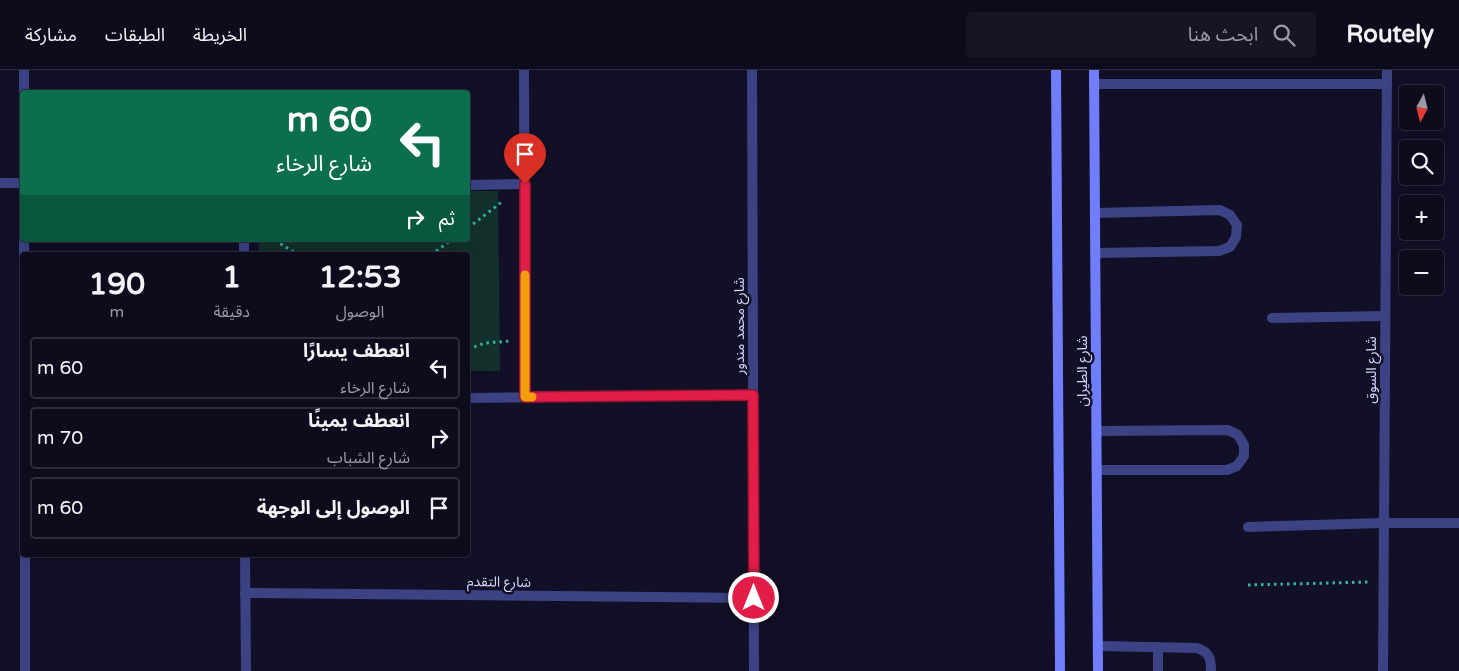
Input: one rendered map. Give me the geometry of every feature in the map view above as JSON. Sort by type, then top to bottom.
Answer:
[{"type":"main road","name":"شارع الطيران","points":[[1056,70],[1060,671]]},
{"type":"main road","name":"شارع الطيران","points":[[1094,70],[1098,671]]},
{"type":"street","points":[[24,70],[24,90]]},
{"type":"street","points":[[524,70],[525,397]]},
{"type":"street","name":"شارع محمد مندور","points":[[752,70],[754,671]]},
{"type":"street","name":"شارع السوق","points":[[1383,671],[1387,70]]},
{"type":"street","points":[[1094,84],[1386,84]]},
{"type":"street","points":[[0,183],[20,183]]},
{"type":"street","points":[[470,185],[525,184]]},
{"type":"street","points":[[1095,213],[1220,210],[1230,215],[1237,226],[1236,237],[1230,247],[1219,251],[1095,252]]},
{"type":"street","points":[[1272,318],[1385,316]]},
{"type":"street","points":[[470,398],[753,395]]},
{"type":"street","points":[[1096,431],[1228,430],[1238,435],[1244,445],[1244,456],[1237,466],[1227,470],[1097,470]]},
{"type":"street","points":[[1248,527],[1459,523]]},
{"type":"street","points":[[25,557],[26,671]]},
{"type":"street","points":[[245,557],[246,671]]},
{"type":"street","name":"شارع التقدم","points":[[245,593],[754,598]]},
{"type":"street","points":[[1098,646],[1197,648],[1204,650],[1210,657],[1211,671]]},
{"type":"street","points":[[1158,647],[1158,671]]},
{"type":"path","points":[[470,226],[525,184]]},
{"type":"path","points":[[278,242],[293,252]]},
{"type":"path","points":[[435,252],[448,242]]},
{"type":"path","points":[[470,348],[493,342],[525,340]]},
{"type":"path","points":[[1248,585],[1384,582]]},
{"type":"green space","points":[[470,191],[498,191],[500,371],[470,371],[470,252],[259,252],[259,242],[470,242]]},
{"type":"slow traffic","points":[[525,275],[525,397],[532,397]]},
{"type":"route","points":[[525,184],[525,397],[753,395],[754,598]]}]
